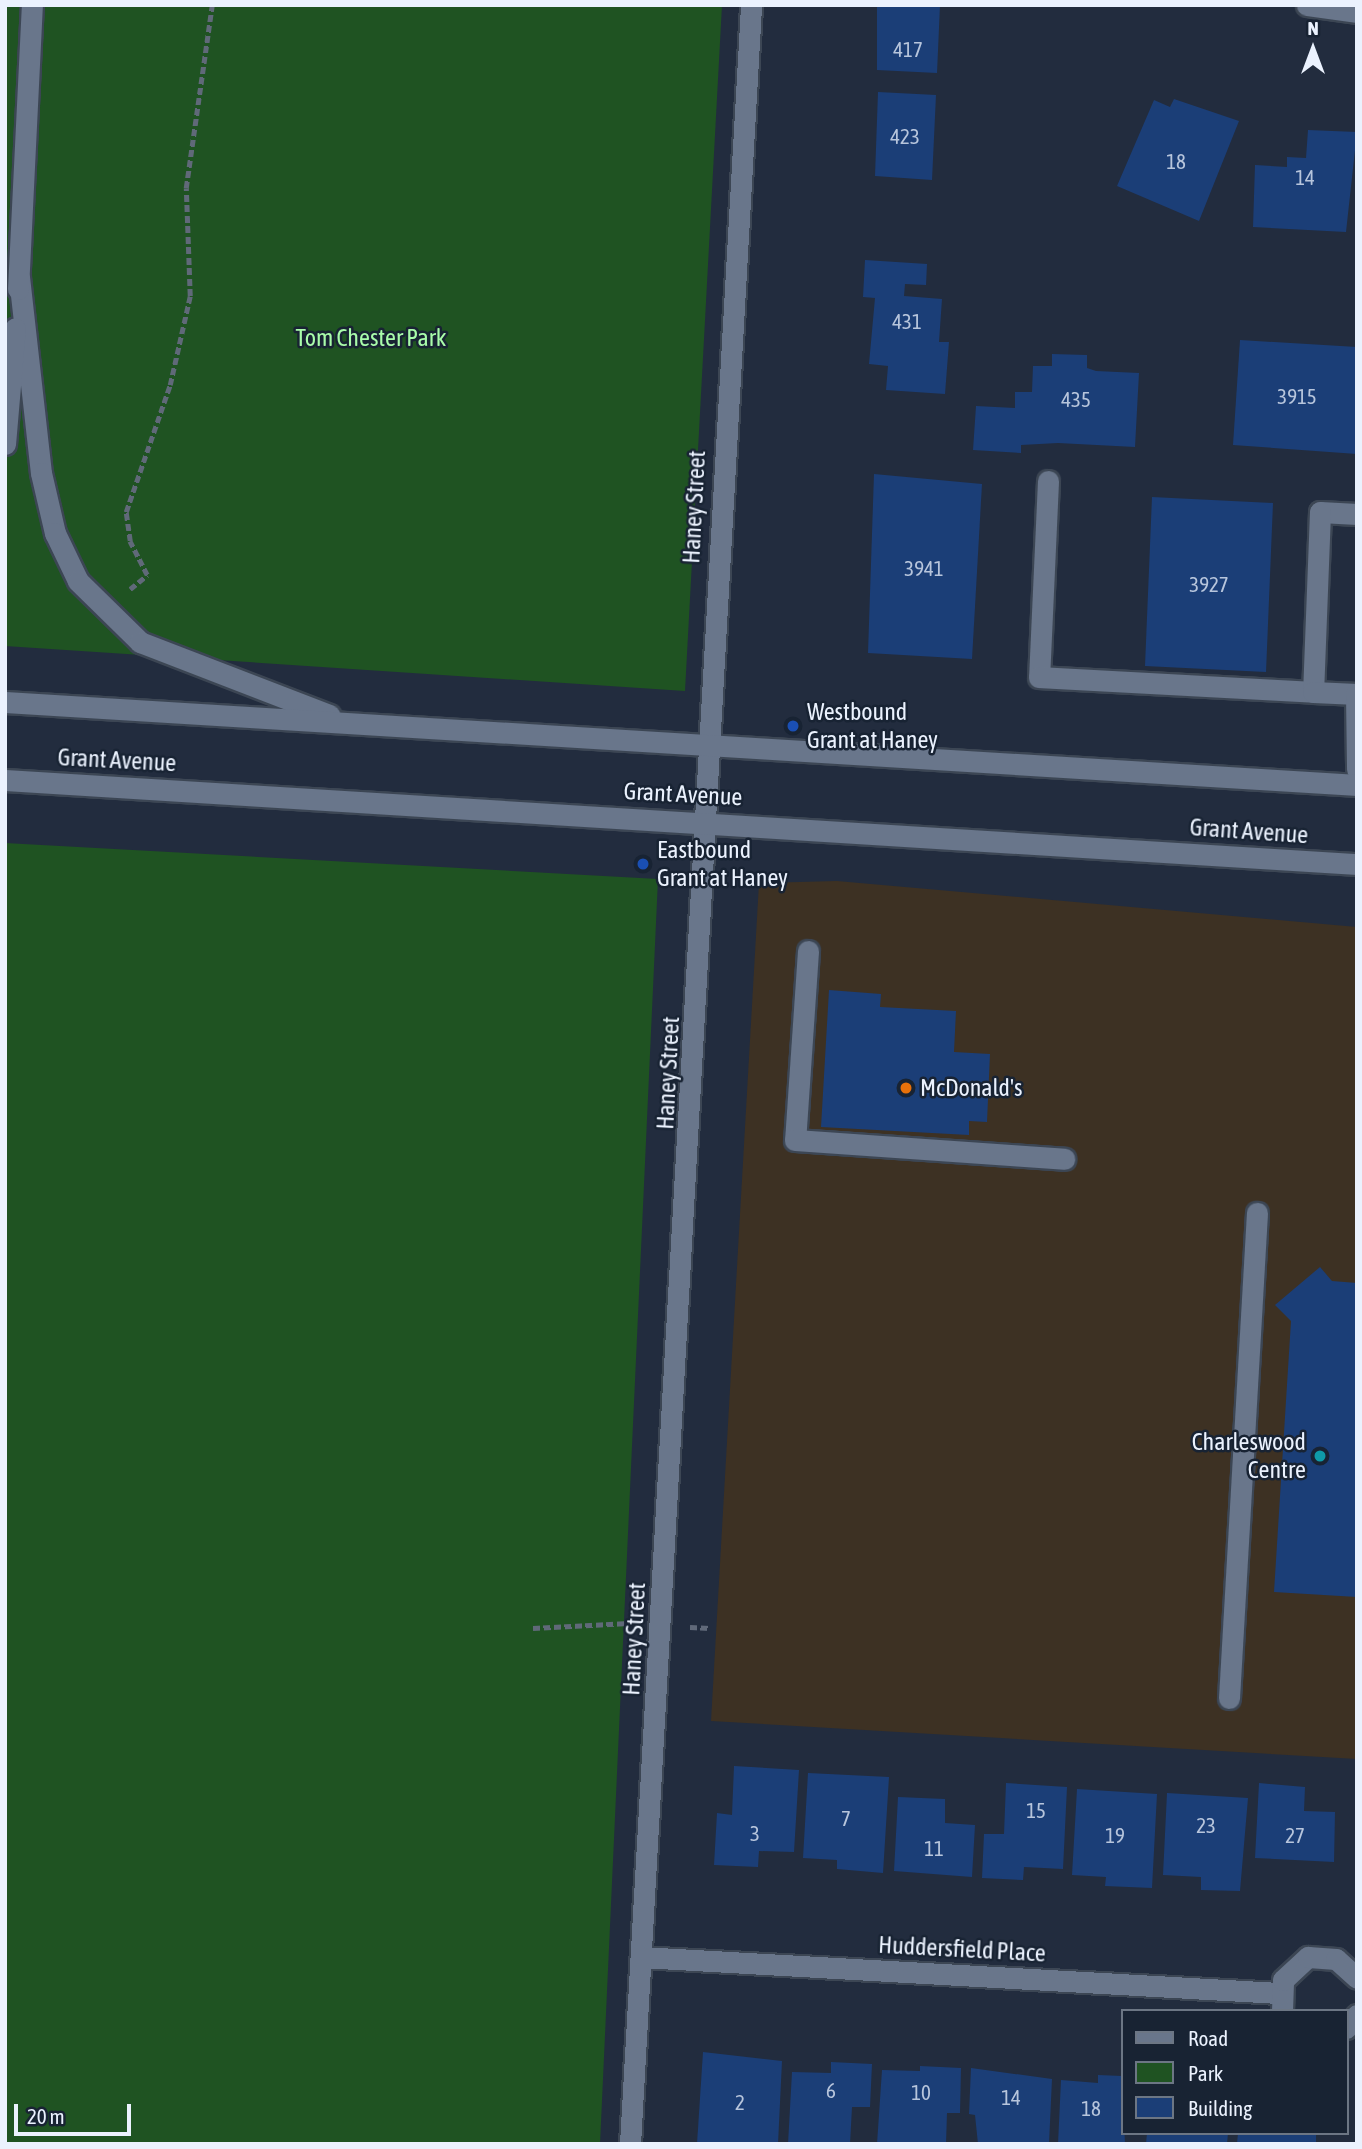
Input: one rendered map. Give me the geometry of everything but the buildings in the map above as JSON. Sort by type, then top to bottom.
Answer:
[{"type":"main road","points":[[5,444],[19,277],[32,5]]},
{"type":"main road","name":"Haney Street","points":[[630,2144],[709,822],[708,744],[751,5]]},
{"type":"main road","points":[[1307,5],[1357,12]]},
{"type":"main road","points":[[19,277],[41,473],[55,533],[78,581],[140,642],[197,670],[354,724]]},
{"type":"main road","points":[[1048,481],[1039,677],[1357,694],[1357,769]]},
{"type":"main road","points":[[1313,692],[1320,512],[1357,513]]},
{"type":"main road","name":"Grant Avenue","points":[[5,702],[1357,785]]},
{"type":"main road","name":"Grant Avenue","points":[[5,780],[1357,864]]},
{"type":"main road","points":[[807,951],[795,1140],[1064,1159]]},
{"type":"main road","points":[[1229,1698],[1257,1213]]},
{"type":"main road","name":"Huddersfield Place","points":[[641,1957],[1281,2002],[1291,1968],[1308,1957],[1336,1959],[1357,1978]]},
{"type":"path","points":[[137,555],[126,512],[170,385],[190,296],[186,188],[212,5]]},
{"type":"path","points":[[533,1628],[597,1621],[710,1628]]},
{"type":"shaded area","points":[[837,881],[1357,927],[1357,1759],[711,1721],[759,883]]},
{"type":"green space","name":"Tom Chester Park","points":[[5,5],[722,5],[685,691],[5,646]]},
{"type":"green space","points":[[5,843],[658,879],[600,2144],[5,2144]]},
{"type":"place","name":"Westbound Grant at Haney","points":[[793,726]]},
{"type":"place","name":"Eastbound Grant at Haney","points":[[643,864]]},
{"type":"place","name":"McDonald's","points":[[906,1088]]},
{"type":"place","name":"Charleswood Centre","points":[[1320,1456]]}]
